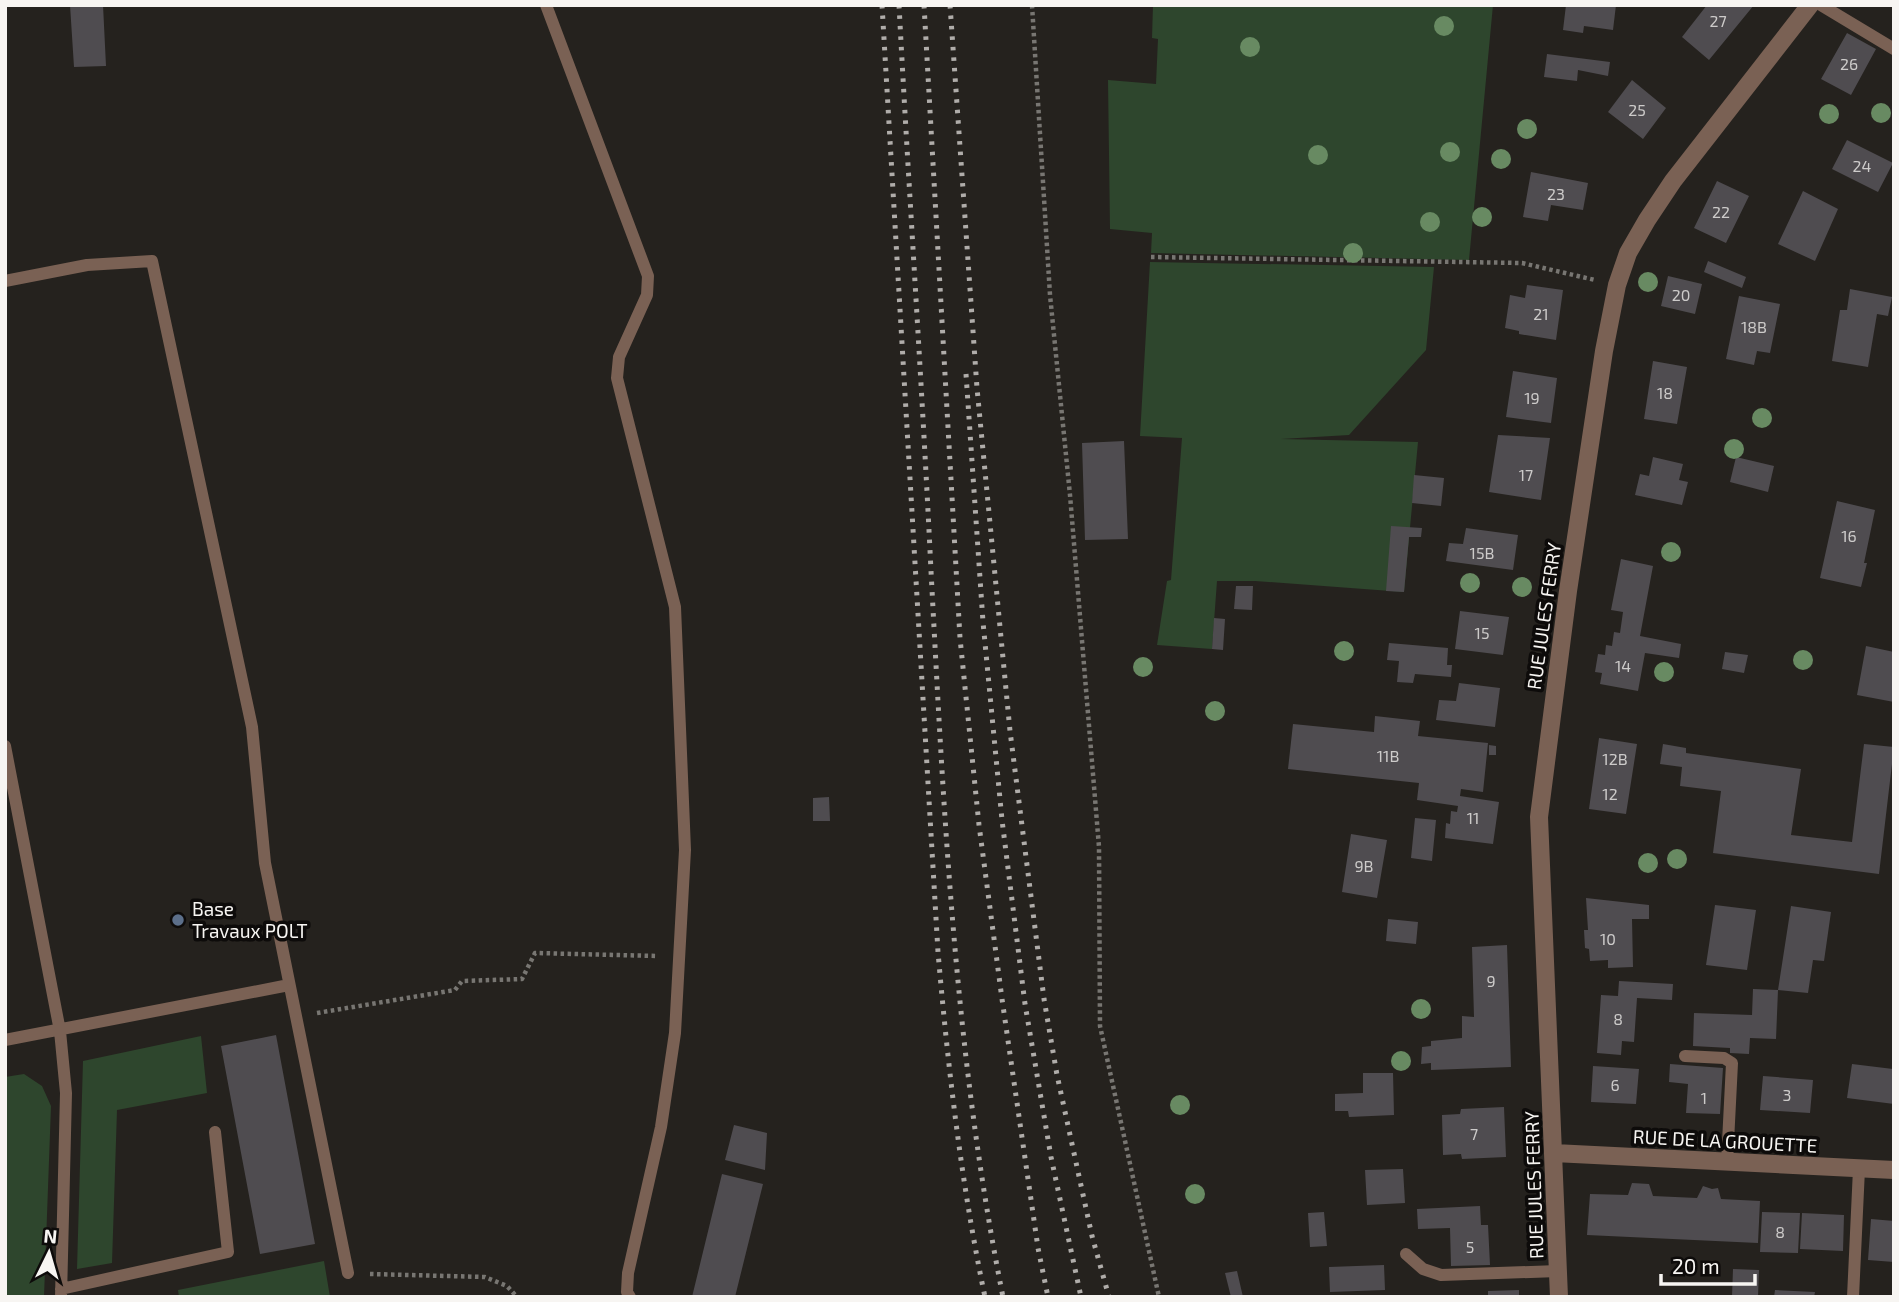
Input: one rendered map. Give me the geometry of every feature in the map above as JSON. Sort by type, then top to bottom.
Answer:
[{"type":"street","name":"RUE JULES FERRY","points":[[1559,1297],[1539,817],[1568,591],[1604,351],[1617,285],[1629,253],[1673,181],[1810,5]]},
{"type":"street","name":"RUE DE LA GROUETTE","points":[[1554,1153],[1894,1170]]},
{"type":"lane","points":[[546,5],[648,276],[647,295],[619,357],[617,377],[675,607],[685,850],[679,957],[671,1060],[661,1127],[628,1273],[629,1297]]},
{"type":"lane","points":[[1821,5],[1894,49]]},
{"type":"lane","points":[[5,281],[87,265],[152,261],[252,727],[265,863],[348,1273]]},
{"type":"lane","points":[[5,746],[60,1031],[65,1093],[61,1293],[228,1252],[215,1132]]},
{"type":"lane","points":[[5,1040],[289,985]]},
{"type":"lane","points":[[1685,1056],[1724,1058],[1732,1063],[1727,1162]]},
{"type":"lane","points":[[1853,1297],[1859,1168]]},
{"type":"lane","points":[[1406,1254],[1423,1269],[1441,1275],[1558,1271]]},
{"type":"path","points":[[1032,5],[1050,295],[1099,847],[1100,1026],[1159,1297]]},
{"type":"path","points":[[1151,257],[1522,263],[1596,280]]},
{"type":"path","points":[[296,1017],[455,990],[462,981],[522,979],[535,953],[679,957]]},
{"type":"path","points":[[348,1273],[485,1277],[507,1286],[517,1297]]},
{"type":"green space","points":[[1153,5],[1493,5],[1469,260],[1151,253],[1152,233],[1110,229],[1108,80],[1156,84],[1158,39],[1152,38]]},
{"type":"green space","points":[[1150,262],[1434,267],[1426,350],[1349,435],[1281,439],[1418,442],[1404,592],[1255,581],[1217,581],[1212,649],[1157,645],[1167,581],[1171,580],[1182,438],[1140,436]]},
{"type":"green space","points":[[201,1036],[207,1093],[117,1110],[112,1263],[77,1269],[83,1061]]},
{"type":"green space","points":[[24,1074],[42,1086],[51,1106],[44,1297],[5,1297],[5,1077]]},
{"type":"green space","points":[[324,1261],[330,1297],[179,1297],[178,1290]]},
{"type":"building","points":[[70,5],[103,5],[106,66],[74,67]]},
{"type":"building","points":[[1566,5],[1616,5],[1613,30],[1584,26],[1583,33],[1563,30]]},
{"type":"building","points":[[1707,5],[1754,5],[1709,60],[1682,37]]},
{"type":"building","points":[[1847,33],[1876,49],[1851,95],[1821,79]]},
{"type":"building","points":[[1547,54],[1610,62],[1608,76],[1578,70],[1577,81],[1544,77]]},
{"type":"building","points":[[1632,80],[1666,108],[1643,139],[1608,112]]},
{"type":"building","points":[[1847,140],[1893,163],[1878,192],[1832,169]]},
{"type":"building","points":[[1531,172],[1588,183],[1583,210],[1551,205],[1548,221],[1523,217]]},
{"type":"building","points":[[1717,181],[1749,196],[1726,243],[1694,228]]},
{"type":"building","points":[[1803,191],[1838,209],[1815,261],[1778,244]]},
{"type":"building","points":[[1708,261],[1746,277],[1742,288],[1704,272]]},
{"type":"building","points":[[1668,276],[1702,284],[1695,314],[1661,306]]},
{"type":"building","points":[[1527,285],[1563,290],[1556,340],[1519,334],[1519,331],[1505,328],[1510,295],[1525,298]]},
{"type":"building","points":[[1850,289],[1892,297],[1888,316],[1877,314],[1868,367],[1832,361],[1840,310],[1847,310]]},
{"type":"building","points":[[1739,296],[1780,304],[1770,353],[1757,351],[1754,365],[1726,359]]},
{"type":"building","points":[[1653,361],[1687,367],[1677,424],[1644,419]]},
{"type":"building","points":[[1513,371],[1557,378],[1551,423],[1506,417]]},
{"type":"building","points":[[1498,435],[1550,438],[1541,500],[1489,492]]},
{"type":"building","points":[[1124,441],[1128,539],[1085,540],[1082,443]]},
{"type":"building","points":[[1653,457],[1683,464],[1679,480],[1688,482],[1682,505],[1635,495],[1640,474],[1649,476]]},
{"type":"building","points":[[1736,457],[1774,466],[1768,492],[1730,482]]},
{"type":"building","points":[[1414,475],[1444,478],[1441,506],[1412,503]]},
{"type":"building","points":[[1837,501],[1875,510],[1861,587],[1820,578]]},
{"type":"building","points":[[1391,526],[1422,528],[1421,537],[1409,537],[1404,592],[1386,591]]},
{"type":"building","points":[[1466,528],[1518,535],[1513,570],[1446,561],[1449,543],[1463,544]]},
{"type":"building","points":[[1621,559],[1653,566],[1640,636],[1681,644],[1679,658],[1645,653],[1638,691],[1600,684],[1602,673],[1595,672],[1598,654],[1605,655],[1606,645],[1612,646],[1614,632],[1620,633],[1623,612],[1611,610]]},
{"type":"building","points":[[1236,586],[1253,586],[1252,610],[1234,609]]},
{"type":"building","points":[[1460,611],[1509,617],[1503,655],[1455,649]]},
{"type":"building","points":[[1214,618],[1225,619],[1223,650],[1212,649]]},
{"type":"building","points":[[1389,643],[1448,648],[1447,665],[1452,665],[1451,677],[1415,674],[1413,683],[1397,682],[1399,661],[1387,660]]},
{"type":"building","points":[[1866,646],[1894,652],[1894,702],[1857,695]]},
{"type":"building","points":[[1725,652],[1748,655],[1744,673],[1722,669]]},
{"type":"building","points":[[1459,683],[1500,688],[1495,727],[1436,720],[1439,700],[1456,701]]},
{"type":"building","points":[[1375,716],[1420,721],[1418,736],[1488,743],[1483,792],[1461,789],[1460,796],[1499,802],[1493,844],[1445,838],[1446,823],[1450,824],[1451,811],[1457,812],[1458,806],[1417,800],[1419,783],[1288,769],[1293,724],[1374,732]]},
{"type":"building","points":[[1599,738],[1637,744],[1626,814],[1589,809]]},
{"type":"building","points":[[1663,744],[1686,748],[1686,753],[1801,769],[1791,835],[1852,842],[1864,744],[1894,747],[1879,874],[1713,853],[1721,791],[1680,786],[1682,767],[1660,764]]},
{"type":"building","points":[[1489,745],[1496,746],[1496,755],[1489,755]]},
{"type":"building","points":[[829,797],[830,821],[813,821],[813,798]]},
{"type":"building","points":[[1415,818],[1436,820],[1432,861],[1411,858]]},
{"type":"building","points":[[1351,834],[1387,840],[1377,898],[1342,892]]},
{"type":"building","points":[[1586,898],[1649,905],[1649,919],[1632,919],[1633,967],[1608,968],[1608,960],[1590,961],[1589,949],[1585,948],[1584,930],[1588,930]]},
{"type":"building","points":[[1715,905],[1756,910],[1747,970],[1706,965]]},
{"type":"building","points":[[1791,906],[1831,912],[1824,961],[1813,960],[1808,993],[1778,990]]},
{"type":"building","points":[[1388,919],[1418,922],[1416,944],[1386,941]]},
{"type":"building","points":[[1507,945],[1511,1067],[1431,1070],[1431,1063],[1421,1064],[1422,1047],[1431,1046],[1431,1041],[1462,1038],[1462,1016],[1474,1017],[1472,947]]},
{"type":"building","points":[[1619,981],[1673,984],[1672,1000],[1637,998],[1634,1042],[1622,1041],[1621,1055],[1597,1053],[1601,995],[1618,996]]},
{"type":"building","points":[[1753,989],[1778,990],[1776,1039],[1750,1038],[1749,1054],[1730,1053],[1730,1048],[1693,1046],[1694,1013],[1752,1015]]},
{"type":"building","points":[[276,1035],[315,1244],[260,1254],[221,1046]]},
{"type":"building","points":[[1670,1064],[1723,1068],[1720,1114],[1686,1113],[1688,1084],[1669,1082]]},
{"type":"building","points":[[1852,1064],[1893,1069],[1894,1104],[1847,1098]]},
{"type":"building","points":[[1593,1066],[1639,1069],[1636,1104],[1591,1102]]},
{"type":"building","points":[[1363,1073],[1393,1073],[1394,1115],[1349,1117],[1348,1111],[1335,1111],[1335,1094],[1363,1093]]},
{"type":"building","points":[[1763,1076],[1813,1080],[1810,1113],[1760,1110]]},
{"type":"building","points":[[1504,1107],[1506,1157],[1462,1159],[1461,1154],[1443,1155],[1442,1115],[1460,1114],[1461,1109]]},
{"type":"building","points":[[734,1125],[767,1133],[765,1170],[725,1160]]},
{"type":"building","points":[[1403,1169],[1405,1203],[1367,1205],[1365,1170]]},
{"type":"building","points":[[722,1174],[763,1184],[735,1297],[692,1297]]},
{"type":"building","points":[[1632,1183],[1649,1184],[1653,1196],[1697,1198],[1703,1186],[1718,1188],[1721,1199],[1760,1201],[1758,1243],[1587,1235],[1590,1194],[1628,1195]]},
{"type":"building","points":[[1480,1206],[1481,1225],[1488,1225],[1490,1265],[1451,1266],[1450,1228],[1418,1229],[1417,1209]]},
{"type":"building","points":[[1324,1212],[1327,1246],[1310,1247],[1308,1213]]},
{"type":"building","points":[[1762,1212],[1800,1213],[1798,1253],[1760,1252]]},
{"type":"building","points":[[1802,1213],[1844,1215],[1843,1251],[1800,1249]]},
{"type":"building","points":[[1871,1219],[1894,1221],[1894,1262],[1868,1260]]},
{"type":"building","points":[[1384,1265],[1385,1290],[1330,1292],[1329,1267]]},
{"type":"building","points":[[1733,1269],[1759,1270],[1758,1297],[1732,1297]]},
{"type":"building","points":[[1237,1271],[1243,1297],[1231,1297],[1225,1273]]},
{"type":"building","points":[[1519,1290],[1519,1297],[1488,1297],[1488,1291]]},
{"type":"building","points":[[1775,1290],[1815,1292],[1814,1297],[1774,1297]]},
{"type":"railway","points":[[882,5],[938,952],[956,1125],[985,1297]]},
{"type":"railway","points":[[899,5],[941,753],[954,936],[973,1117],[1003,1297]]},
{"type":"railway","points":[[924,5],[960,638],[979,825],[1002,999],[1038,1248],[1048,1297]]},
{"type":"railway","points":[[950,5],[977,388],[1010,731],[1044,999],[1057,1075],[1092,1236],[1109,1297]]},
{"type":"railway","points":[[966,374],[983,622],[1002,820],[1025,1004],[1051,1157],[1081,1297]]},
{"type":"place","name":"Base Travaux POLT","points":[[178,920]]}]
